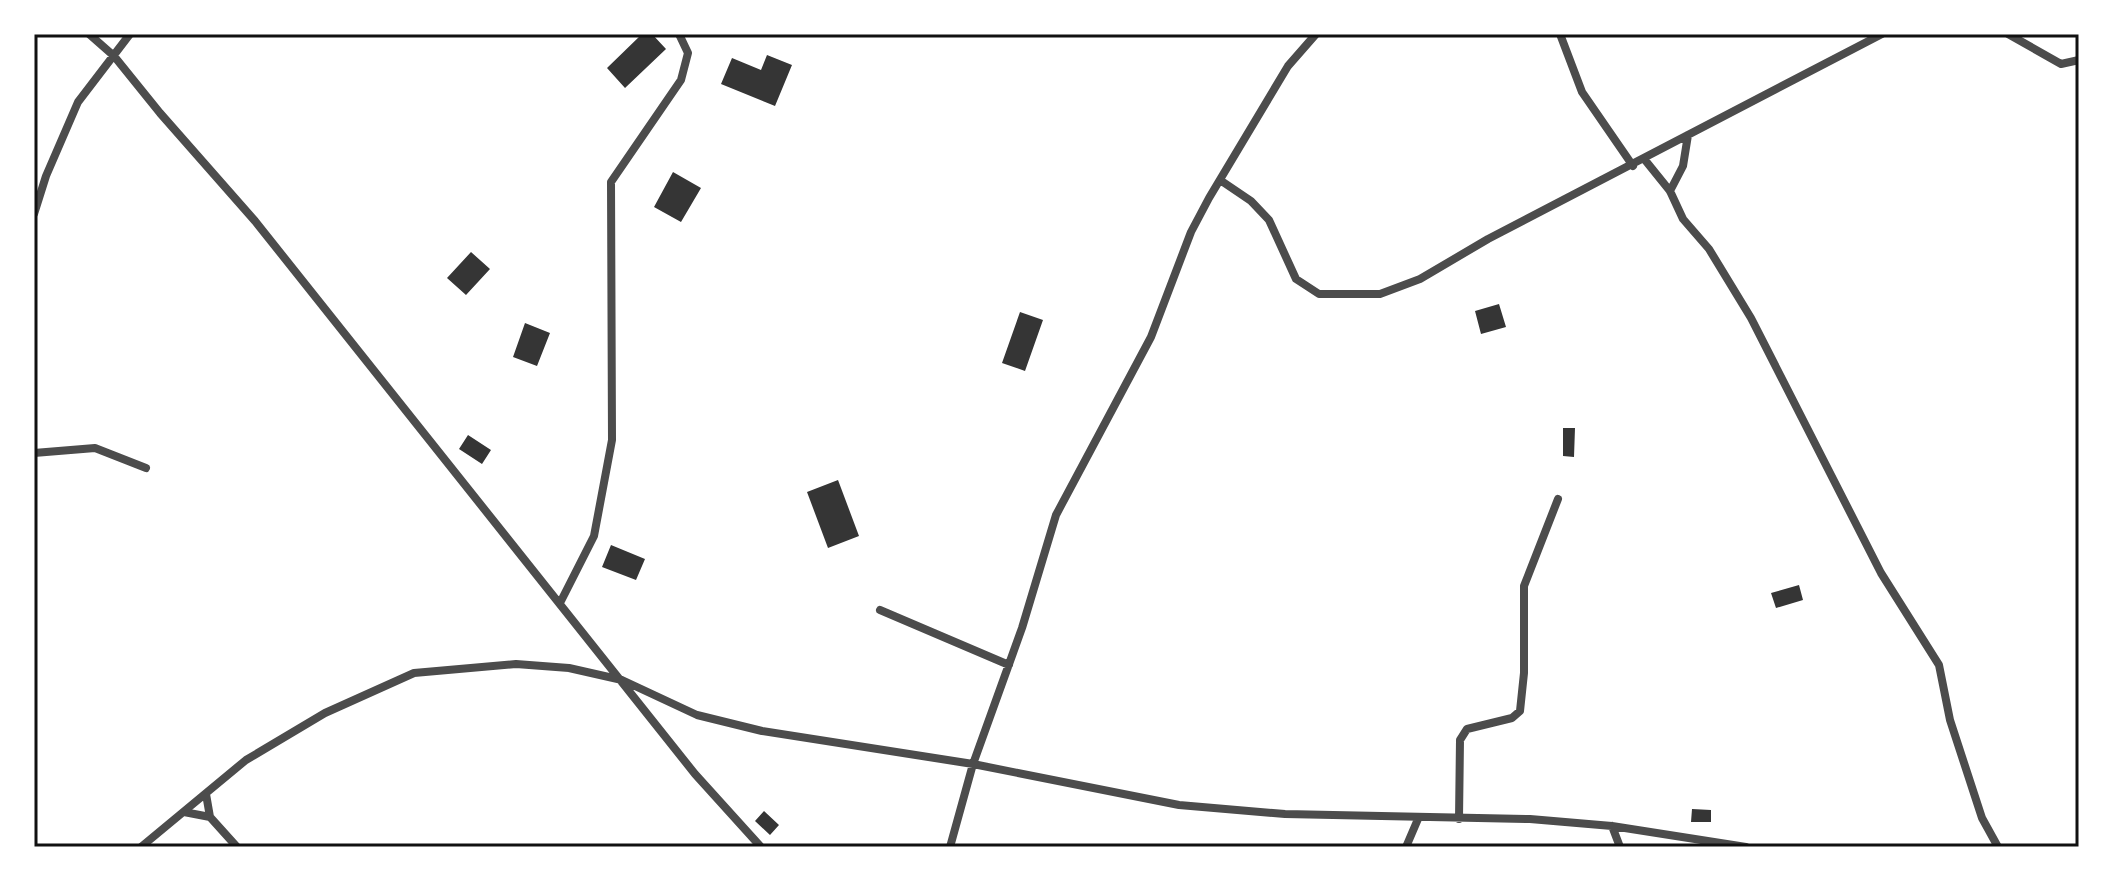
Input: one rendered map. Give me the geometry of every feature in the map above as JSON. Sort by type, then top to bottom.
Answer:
[{"type":"street","points":[[89,34],[114,56],[255,221],[561,601],[695,774],[761,847]]},
{"type":"street","points":[[34,214],[46,176],[78,102],[130,34]]},
{"type":"street","points":[[561,601],[594,536],[612,440],[611,182],[681,80],[688,53],[679,34]]},
{"type":"street","points":[[950,847],[973,764],[1009,665],[1056,515],[1151,337],[1191,232],[1288,66],[1316,34]]},
{"type":"street","points":[[1560,34],[1582,92],[1633,166]]},
{"type":"street","points":[[1220,180],[1251,201],[1269,220],[1296,279],[1319,294],[1351,297],[1380,294],[1420,279],[1488,239],[1882,34]]},
{"type":"street","points":[[2008,34],[2061,64],[2079,60]]},
{"type":"street","points":[[1670,191],[1683,166],[1688,135]]},
{"type":"street","points":[[1645,160],[1670,191],[1683,219],[1709,249],[1751,318],[1881,573],[1939,665],[1950,720],[1982,818],[1998,847]]},
{"type":"street","points":[[34,453],[95,448],[115,453],[146,468]]},
{"type":"street","points":[[1459,819],[1460,740],[1467,729],[1512,718],[1520,711],[1524,673],[1524,586],[1558,499]]},
{"type":"street","points":[[880,610],[1009,665]]},
{"type":"street","points":[[141,847],[246,760],[351,700],[414,673],[449,667],[516,664],[569,668],[622,680],[697,715],[749,728],[973,764],[1179,805],[1418,819],[1530,819],[1612,826],[1746,847]]},
{"type":"street","points":[[206,794],[210,817],[237,847]]},
{"type":"street","points":[[184,812],[210,817]]},
{"type":"street","points":[[1406,847],[1418,819]]},
{"type":"street","points":[[1612,826],[1620,847]]},
{"type":"building","points":[[642,34],[652,34],[666,49],[625,88],[607,68]]},
{"type":"building","points":[[767,55],[792,65],[775,106],[721,84],[732,58],[761,70]]},
{"type":"building","points":[[673,172],[701,188],[681,222],[654,207]]},
{"type":"building","points":[[471,252],[490,269],[466,295],[447,278]]},
{"type":"building","points":[[1499,304],[1506,327],[1481,334],[1475,311]]},
{"type":"building","points":[[1020,312],[1043,320],[1025,371],[1002,363]]},
{"type":"building","points":[[525,323],[550,333],[537,366],[513,357]]},
{"type":"building","points":[[1563,428],[1575,428],[1574,457],[1563,456]]},
{"type":"building","points":[[468,435],[491,450],[482,464],[459,449]]},
{"type":"building","points":[[838,480],[859,536],[828,548],[807,492]]},
{"type":"building","points":[[611,545],[645,559],[636,580],[602,567]]},
{"type":"building","points":[[1799,585],[1803,600],[1776,608],[1771,593]]},
{"type":"building","points":[[1692,809],[1711,810],[1711,822],[1691,822]]},
{"type":"building","points":[[764,811],[779,825],[770,835],[755,821]]}]
